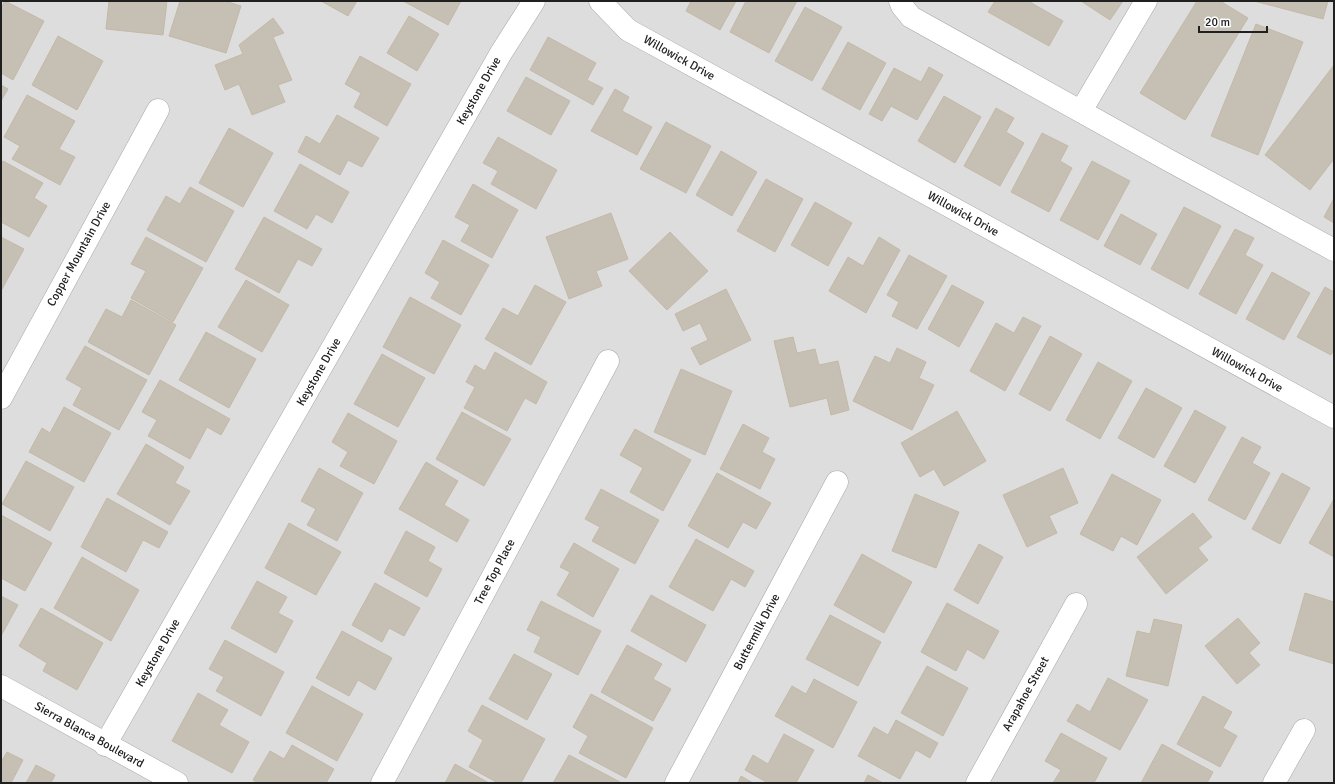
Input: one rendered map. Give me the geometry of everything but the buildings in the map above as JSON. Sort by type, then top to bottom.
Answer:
[{"type":"street","name":"Keystone Drive","points":[[106,745],[501,53],[534,1]]},
{"type":"street","name":"Willowick Drive","points":[[600,1],[628,30],[1334,417]]},
{"type":"street","points":[[900,1],[911,17],[1334,250]]},
{"type":"street","points":[[1081,111],[1146,1]]},
{"type":"street","name":"Copper Mountain Drive","points":[[1,398],[158,110]]},
{"type":"street","name":"Tree Top Place","points":[[382,783],[608,361]]},
{"type":"street","name":"Buttermilk Drive","points":[[676,783],[837,482]]},
{"type":"street","name":"Arapahoe Street","points":[[977,783],[1076,604]]},
{"type":"street","name":"Sierra Blanca Boulevard","points":[[1,686],[177,783]]},
{"type":"street","points":[[1274,783],[1304,730]]},
{"type":"shaded area","points":[[1,1],[1334,1],[1334,783],[1,783]]}]
